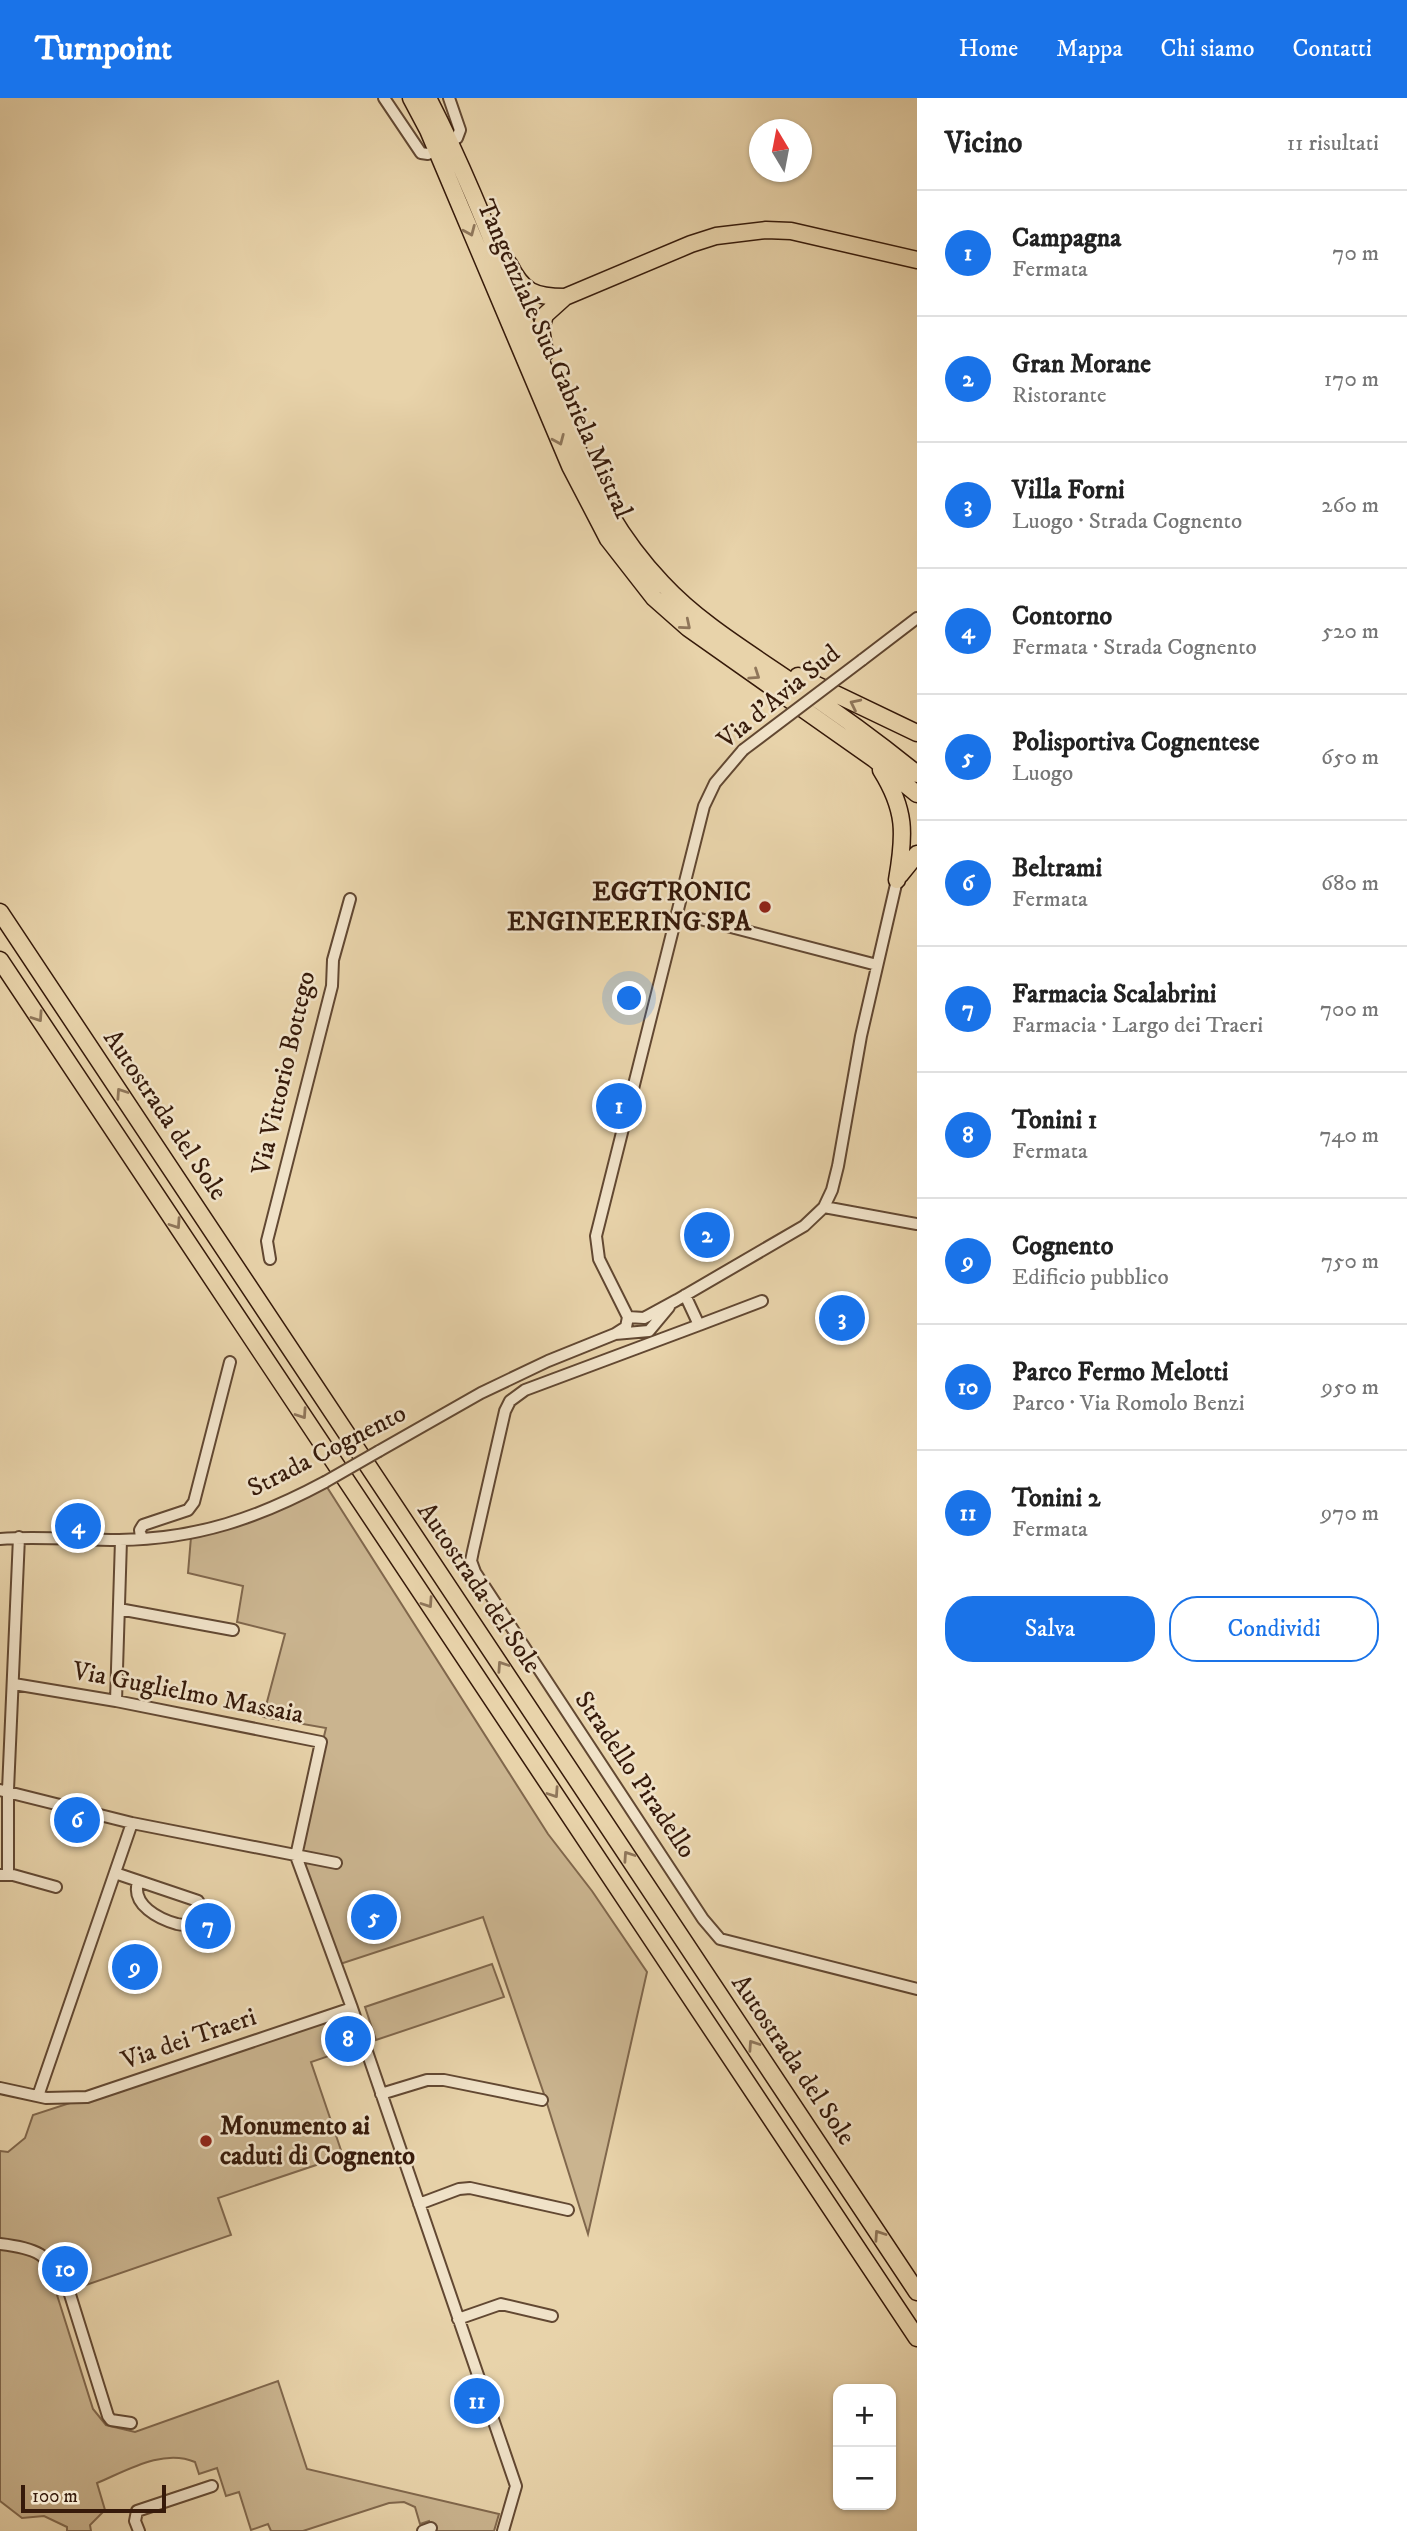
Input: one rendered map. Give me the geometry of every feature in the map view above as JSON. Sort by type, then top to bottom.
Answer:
[{"type":"highway","name":"Tangenziale Sud Gabriela Mistral","points":[[411,98],[428,130],[570,466],[608,539],[654,598],[688,628],[789,689]]},
{"type":"highway","name":"Tangenziale Sud Gabriela Mistral","points":[[428,98],[460,168],[589,479],[619,531],[662,584],[789,689]]},
{"type":"highway","points":[[460,168],[515,276],[523,286],[540,296],[565,296]]},
{"type":"highway","points":[[566,422],[542,343],[541,329],[545,314],[565,296],[691,244],[742,232],[791,231],[917,260]]},
{"type":"highway","points":[[730,640],[789,672],[917,733]]},
{"type":"highway","points":[[789,689],[917,794]]},
{"type":"highway","points":[[789,689],[917,774]]},
{"type":"highway","points":[[874,759],[891,786],[902,817],[902,850],[897,880]]},
{"type":"highway","points":[[897,880],[917,854]]},
{"type":"highway","name":"Autostrada del Sole","points":[[0,912],[917,2291]]},
{"type":"highway","name":"Autostrada del Sole","points":[[0,960],[917,2338]]},
{"type":"street","points":[[384,98],[421,153],[428,154]]},
{"type":"street","points":[[449,98],[460,130],[457,138]]},
{"type":"street","name":"Via d'Avia Sud","points":[[628,1320],[599,1259],[596,1236],[704,806],[715,783],[743,750],[917,618]]},
{"type":"street","points":[[897,880],[861,1036],[838,1166],[824,1207],[917,1224]]},
{"type":"street","name":"Via Vittorio Bottego","points":[[270,1259],[267,1241],[332,986],[333,960],[350,899]]},
{"type":"street","points":[[700,919],[877,964]]},
{"type":"street","name":"Strada Cognento","points":[[615,1334],[628,1320],[644,1318],[804,1226],[824,1207]]},
{"type":"street","points":[[681,1298],[699,1325],[762,1301]]},
{"type":"street","name":"Strada Cognento","points":[[0,1539],[19,1537],[121,1545],[141,1538],[174,1536],[238,1521],[279,1506],[325,1482],[481,1393],[597,1340],[615,1334],[649,1331],[667,1308],[681,1298]]},
{"type":"street","name":"Stradello Piradello","points":[[699,1325],[525,1390],[510,1401],[505,1411],[471,1560],[475,1572],[703,1919],[720,1939],[917,1989]]},
{"type":"street","points":[[141,1538],[140,1530],[143,1525],[188,1510],[194,1502],[230,1362]]},
{"type":"street","points":[[19,1537],[14,1684],[4,1790],[4,1875],[56,1887]]},
{"type":"street","points":[[116,1701],[121,1545]]},
{"type":"street","points":[[119,1609],[233,1630]]},
{"type":"street","name":"Via Guglielmo Massaia","points":[[14,1684],[116,1701],[321,1742],[296,1856]]},
{"type":"street","points":[[4,1790],[132,1823],[335,1863]]},
{"type":"street","points":[[38,2096],[132,1823]]},
{"type":"street","points":[[296,1856],[352,2008],[516,2486],[503,2531]]},
{"type":"street","points":[[115,1873],[198,1901],[208,1918],[206,1922],[178,1924],[150,1912],[142,1904],[136,1887],[138,1882]]},
{"type":"street","name":"Via dei Traeri","points":[[0,2088],[38,2096],[87,2097],[352,2008]]},
{"type":"street","points":[[381,2094],[428,2080],[444,2080],[542,2100]]},
{"type":"street","points":[[419,2204],[459,2189],[470,2188],[568,2210]]},
{"type":"street","points":[[0,2244],[39,2252],[59,2272],[67,2285],[105,2411],[111,2420],[131,2423]]},
{"type":"street","points":[[458,2319],[502,2304],[552,2316]]},
{"type":"street","points":[[138,2531],[135,2521],[137,2511],[212,2486]]},
{"type":"shaded area","points":[[325,1484],[548,1834],[592,1891],[647,1972],[588,2234],[544,2094],[483,1917],[334,1966],[295,1856],[326,1728],[263,1717],[285,1634],[237,1622],[243,1586],[188,1573],[191,1537],[244,1522]]},
{"type":"shaded area","points":[[492,1964],[504,1997],[376,2040],[365,2007]]},
{"type":"shaded area","points":[[346,2013],[358,2046],[311,2062],[343,2156],[218,2198],[231,2235],[57,2295],[93,2409],[106,2425],[135,2432],[278,2381],[307,2469],[499,2514],[494,2531],[432,2531],[429,2521],[420,2524],[415,2507],[404,2502],[389,2503],[303,2531],[271,2531],[268,2524],[251,2530],[239,2492],[226,2496],[217,2468],[199,2474],[195,2462],[183,2458],[158,2459],[97,2483],[105,2510],[90,2525],[91,2531],[67,2531],[67,2527],[44,2516],[22,2518],[0,2501],[0,2151],[8,2152],[25,2138],[33,2115]]},
{"type":"place","name":"EGGTRONIC ENGINEERING SPA","points":[[765,907]]},
{"type":"place","name":"Campagna","points":[[619,1106]]},
{"type":"place","name":"Gran Morane","points":[[707,1235]]},
{"type":"place","name":"Villa Forni","points":[[842,1318]]},
{"type":"place","name":"Contorno","points":[[78,1526]]},
{"type":"place","name":"Beltrami","points":[[77,1820]]},
{"type":"place","name":"Polisportiva Cognentese","points":[[374,1917]]},
{"type":"place","name":"Farmacia Scalabrini","points":[[208,1926]]},
{"type":"place","name":"Cognento","points":[[135,1967]]},
{"type":"place","name":"Tonini 1","points":[[348,2039]]},
{"type":"place","name":"Monumento ai caduti di Cognento","points":[[206,2141]]},
{"type":"place","name":"Parco Fermo Melotti","points":[[65,2269]]},
{"type":"place","name":"Tonini 2","points":[[477,2401]]}]
